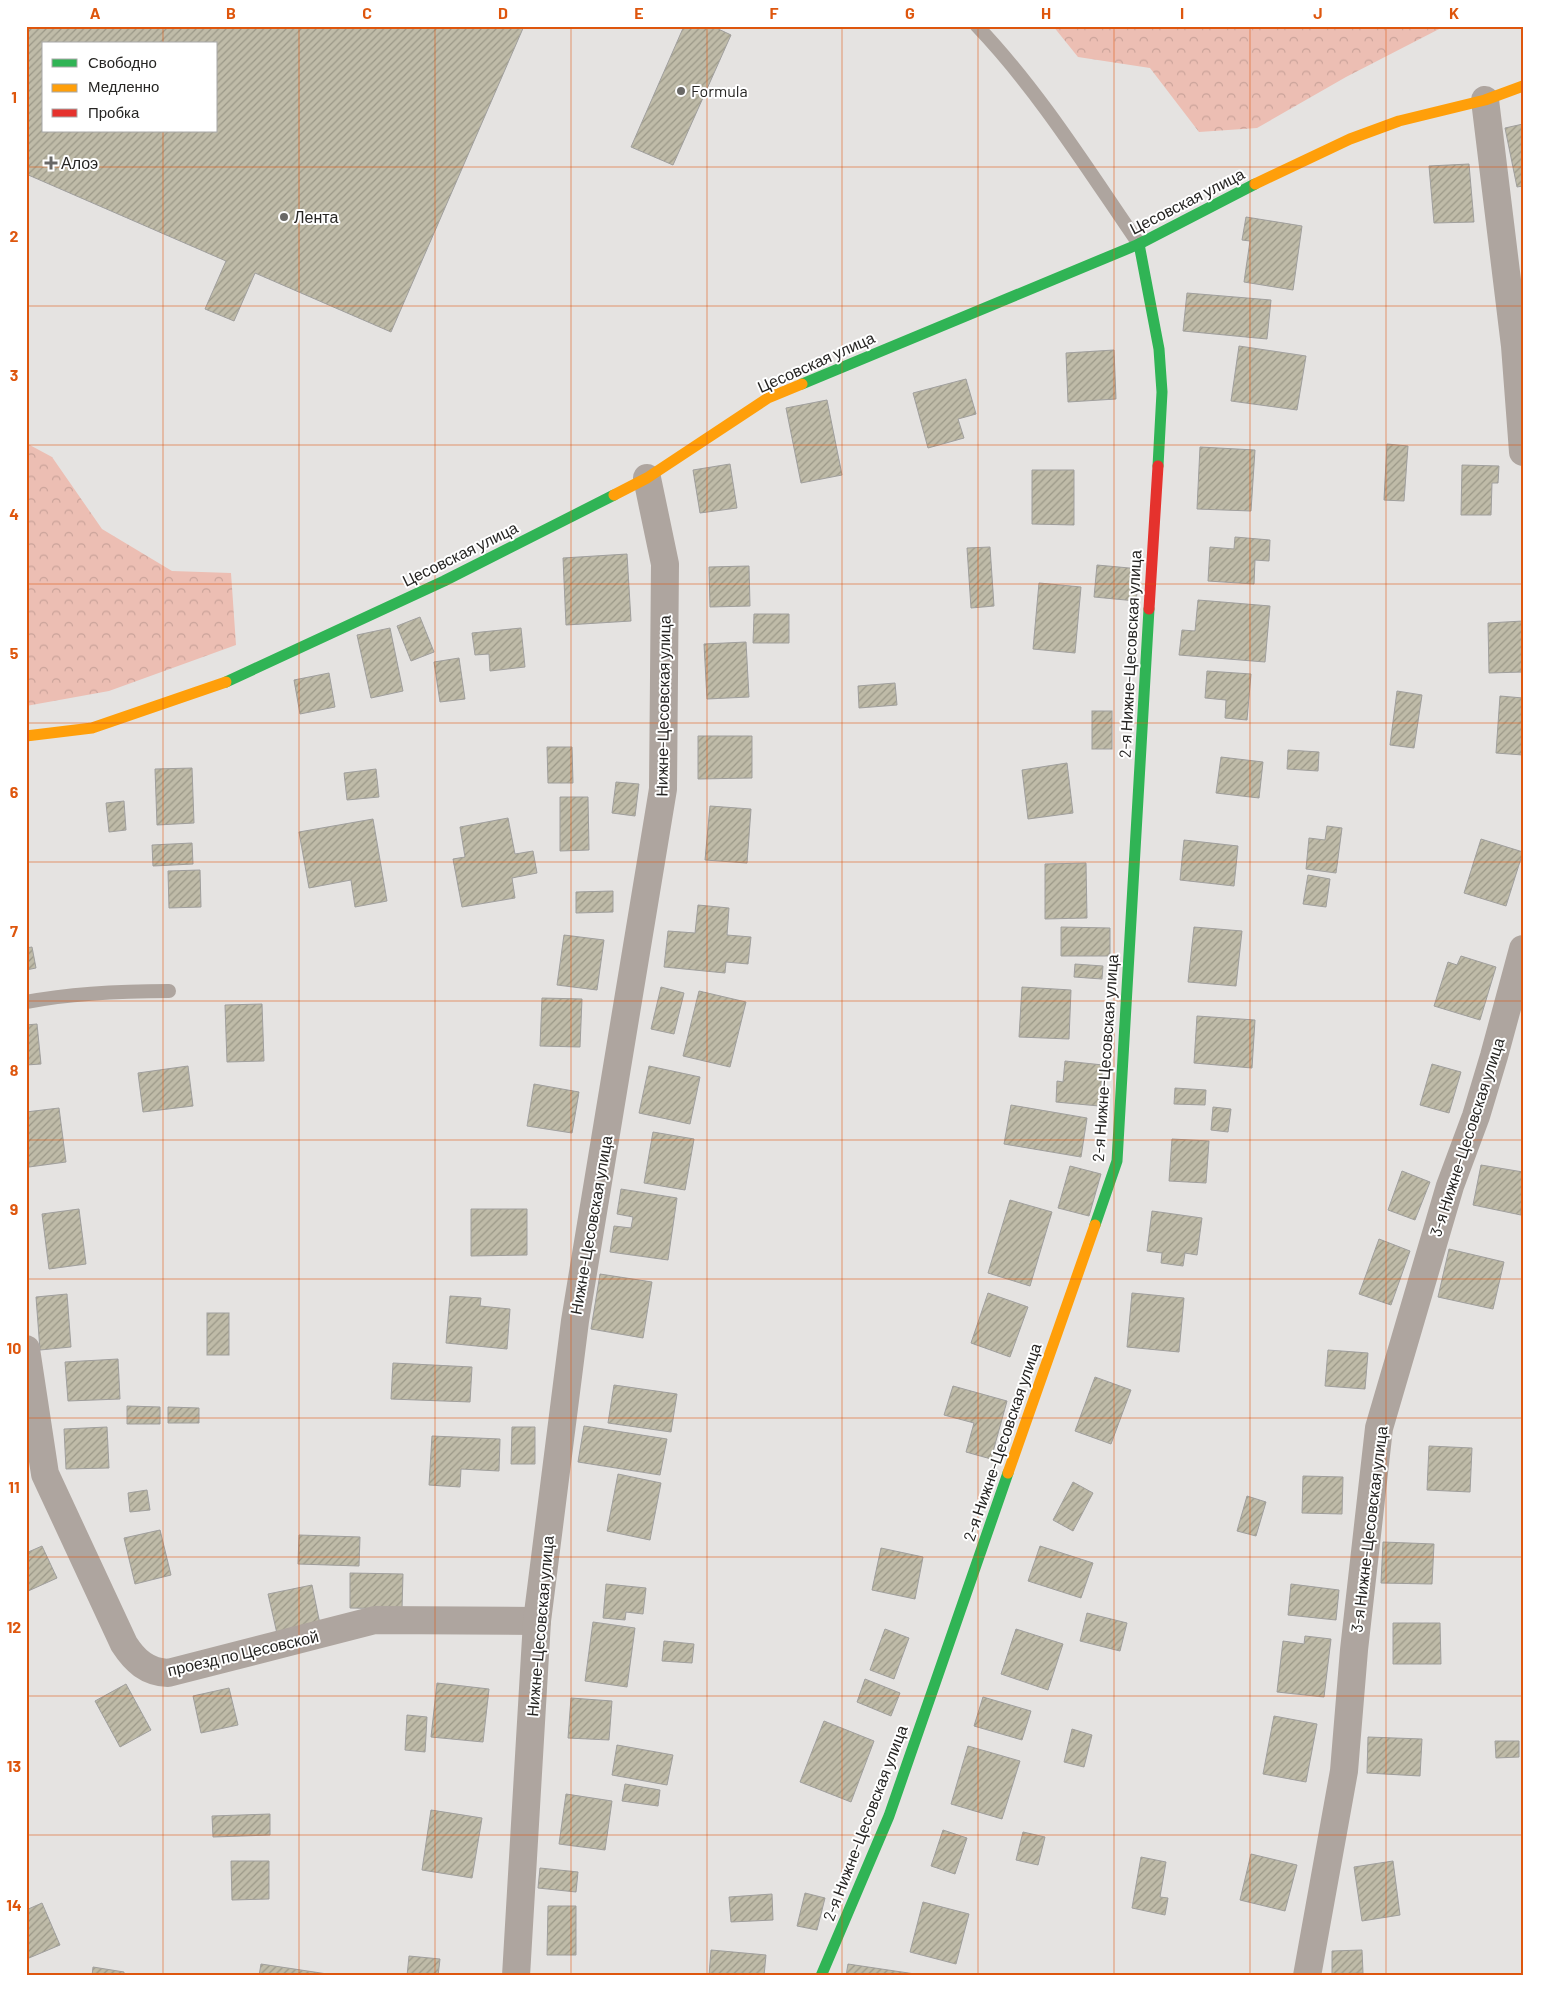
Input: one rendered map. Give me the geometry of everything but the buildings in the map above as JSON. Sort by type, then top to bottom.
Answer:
[{"type":"street","name":"Цесовская улица","points":[[26,736],[92,728],[232,680],[444,581],[647,478],[768,398],[1139,244],[1215,204],[1350,139],[1399,121],[1485,100],[1523,86]]},
{"type":"street","points":[[1485,100],[1514,346],[1523,452]]},
{"type":"street","name":"2-я Нижне-Цесовская улица","points":[[821,1976],[889,1816],[1117,1161],[1162,392],[1159,349],[1139,244]]},
{"type":"street","name":"Нижне-Цесовская улица","points":[[516,1976],[537,1621],[575,1321],[663,789],[665,564],[647,478]]},
{"type":"street","name":"3-я Нижне-Цесовская улица","points":[[1307,1976],[1344,1772],[1354,1650],[1379,1428],[1450,1186],[1476,1116],[1523,949]]},
{"type":"street","name":"проезд по Цесовской","points":[[26,1349],[41,1458],[51,1491],[124,1644],[133,1658],[145,1667],[156,1672],[168,1673],[375,1620],[537,1621]]},
{"type":"lane","points":[[977,26],[1068,140],[1139,244]]},
{"type":"lane","points":[[26,1002],[101,992],[168,991]]},
{"type":"green space","points":[[1053,26],[1445,26],[1346,77],[1257,128],[1199,132],[1150,68],[1078,57]]},
{"type":"green space","points":[[26,443],[52,457],[102,529],[172,571],[231,573],[236,645],[109,691],[26,706]]},
{"type":"traffic: fast","points":[[802,384],[1139,244],[1255,184]]},
{"type":"traffic: fast","points":[[1139,244],[1159,349],[1162,392],[1158,466]]},
{"type":"traffic: fast","points":[[226,682],[444,581],[614,495]]},
{"type":"traffic: fast","points":[[1095,1225],[1117,1161],[1149,609]]},
{"type":"traffic: fast","points":[[821,1976],[889,1816],[1008,1473]]},
{"type":"traffic: slow","points":[[1255,184],[1350,139],[1399,121],[1485,100],[1523,86]]},
{"type":"traffic: slow","points":[[614,495],[647,478],[768,398],[802,384]]},
{"type":"traffic: slow","points":[[26,736],[92,728],[226,682]]},
{"type":"traffic: slow","points":[[1008,1473],[1095,1225]]},
{"type":"traffic: jam","points":[[1149,609],[1158,466]]},
{"type":"place","name":"Formula","points":[[681,91]]},
{"type":"place","name":"Алоэ","points":[[51,163]]},
{"type":"place","name":"Лента","points":[[284,217]]}]
